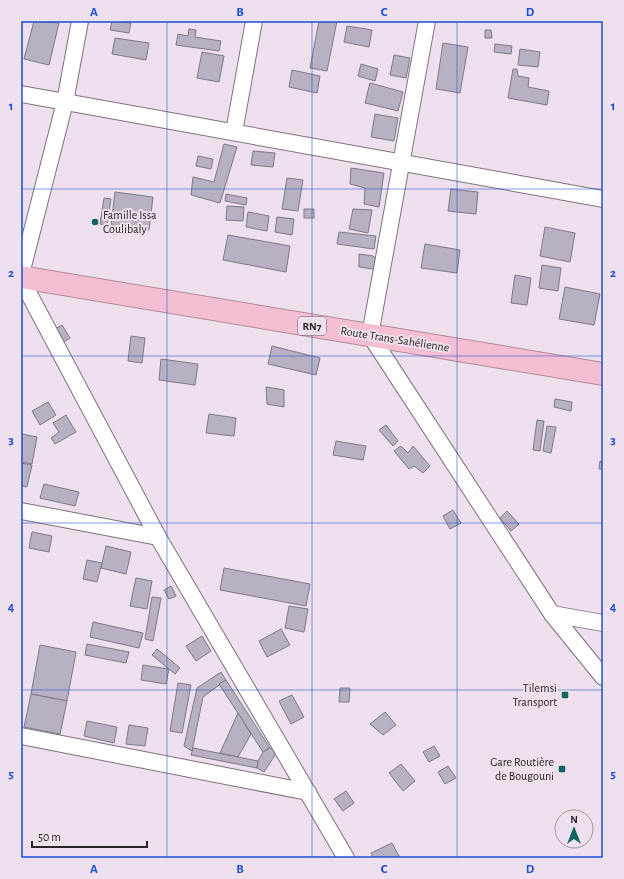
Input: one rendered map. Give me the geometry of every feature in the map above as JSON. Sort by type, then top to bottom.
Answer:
[{"type":"highway","name":"Route Trans-Sahélienne","points":[[21,278],[603,374]]},
{"type":"street","points":[[21,274],[65,102],[80,21]]},
{"type":"street","points":[[234,132],[254,21]]},
{"type":"street","points":[[427,21],[370,335],[552,614],[603,676]]},
{"type":"street","points":[[21,94],[234,132],[401,164],[603,199]]},
{"type":"street","points":[[21,278],[158,537],[346,858]]},
{"type":"street","points":[[21,511],[158,537]]},
{"type":"street","points":[[552,614],[603,623]]},
{"type":"street","points":[[21,736],[308,792]]},
{"type":"building","points":[[34,21],[59,23],[49,65],[24,59]]},
{"type":"building","points":[[112,21],[131,23],[129,33],[110,30]]},
{"type":"building","points":[[319,21],[337,21],[327,71],[310,68]]},
{"type":"building","points":[[347,26],[372,30],[369,47],[344,42]]},
{"type":"building","points":[[189,29],[196,30],[195,37],[221,41],[219,51],[176,45],[178,34],[188,36]]},
{"type":"building","points":[[485,30],[491,30],[492,38],[485,38]]},
{"type":"building","points":[[115,38],[149,43],[146,60],[112,54]]},
{"type":"building","points":[[443,43],[468,47],[460,93],[436,89]]},
{"type":"building","points":[[495,44],[512,46],[511,54],[494,52]]},
{"type":"building","points":[[520,49],[540,52],[538,67],[518,65]]},
{"type":"building","points":[[202,52],[224,56],[219,82],[197,78]]},
{"type":"building","points":[[394,55],[410,58],[406,78],[390,75]]},
{"type":"building","points":[[361,64],[378,69],[375,81],[358,76]]},
{"type":"building","points":[[513,69],[517,69],[518,76],[529,78],[528,87],[549,91],[547,105],[508,98]]},
{"type":"building","points":[[292,70],[320,76],[317,93],[289,87]]},
{"type":"building","points":[[370,83],[403,92],[398,111],[365,103]]},
{"type":"building","points":[[375,114],[398,118],[394,141],[371,137]]},
{"type":"building","points":[[224,144],[237,147],[220,203],[191,195],[193,177],[214,182]]},
{"type":"building","points":[[253,151],[275,153],[273,167],[251,165]]},
{"type":"building","points":[[198,156],[213,159],[211,169],[196,166]]},
{"type":"building","points":[[351,168],[384,173],[379,207],[364,204],[365,188],[350,184]]},
{"type":"building","points":[[287,178],[303,180],[298,211],[282,209]]},
{"type":"building","points":[[451,189],[478,192],[476,214],[448,211]]},
{"type":"building","points":[[115,192],[153,197],[149,230],[111,225]]},
{"type":"building","points":[[226,194],[247,198],[246,205],[225,201]]},
{"type":"building","points":[[104,198],[111,199],[107,225],[100,224]]},
{"type":"building","points":[[227,206],[244,207],[243,221],[226,220]]},
{"type":"building","points":[[304,209],[314,209],[314,218],[304,218]]},
{"type":"building","points":[[353,209],[372,210],[368,233],[349,229]]},
{"type":"building","points":[[248,212],[269,216],[267,231],[246,227]]},
{"type":"building","points":[[277,217],[294,219],[292,235],[275,232]]},
{"type":"building","points":[[545,227],[575,233],[570,262],[540,256]]},
{"type":"building","points":[[339,232],[376,236],[374,249],[337,244]]},
{"type":"building","points":[[228,235],[290,246],[286,272],[223,260]]},
{"type":"building","points":[[425,244],[460,250],[457,273],[421,268]]},
{"type":"building","points":[[359,254],[373,256],[380,263],[379,270],[359,267]]},
{"type":"building","points":[[542,265],[561,268],[558,291],[539,288]]},
{"type":"building","points":[[515,275],[531,278],[527,305],[511,303]]},
{"type":"building","points":[[565,287],[600,294],[594,325],[559,319]]},
{"type":"building","points":[[62,325],[70,338],[62,343],[53,330]]},
{"type":"building","points":[[131,336],[145,338],[142,363],[128,361]]},
{"type":"building","points":[[272,346],[320,358],[316,375],[268,364]]},
{"type":"building","points":[[161,359],[198,364],[195,385],[159,380]]},
{"type":"building","points":[[266,387],[284,390],[284,407],[267,404]]},
{"type":"building","points":[[555,399],[572,402],[571,411],[554,407]]},
{"type":"building","points":[[48,402],[56,415],[40,425],[32,411]]},
{"type":"building","points":[[209,414],[236,418],[234,436],[206,433]]},
{"type":"building","points":[[66,415],[76,432],[55,444],[51,438],[59,432],[53,423]]},
{"type":"building","points":[[537,420],[544,421],[540,451],[533,450]]},
{"type":"building","points":[[386,425],[398,441],[393,446],[379,430]]},
{"type":"building","points":[[547,426],[556,427],[551,453],[543,451]]},
{"type":"building","points":[[22,434],[37,437],[32,464],[21,462]]},
{"type":"building","points":[[336,441],[366,446],[363,460],[333,455]]},
{"type":"building","points":[[401,446],[408,453],[413,446],[430,466],[423,473],[414,466],[409,469],[394,451]]},
{"type":"building","points":[[600,461],[603,462],[603,469],[599,469]]},
{"type":"building","points":[[21,463],[32,465],[27,487],[21,486]]},
{"type":"building","points":[[44,484],[79,492],[75,506],[40,498]]},
{"type":"building","points":[[453,510],[461,523],[450,529],[443,516]]},
{"type":"building","points":[[507,511],[519,524],[511,531],[500,518]]},
{"type":"building","points":[[32,532],[52,536],[49,552],[29,548]]},
{"type":"building","points":[[106,546],[131,552],[126,574],[101,568]]},
{"type":"building","points":[[87,560],[102,563],[97,582],[83,579]]},
{"type":"building","points":[[224,568],[310,584],[306,606],[220,590]]},
{"type":"building","points":[[136,578],[152,581],[147,609],[130,606]]},
{"type":"building","points":[[171,586],[176,596],[169,599],[164,590]]},
{"type":"building","points":[[152,597],[161,598],[153,641],[145,639]]},
{"type":"building","points":[[289,606],[308,609],[304,632],[285,628]]},
{"type":"building","points":[[93,622],[143,633],[139,648],[90,637]]},
{"type":"building","points":[[281,629],[290,645],[267,657],[259,641]]},
{"type":"building","points":[[202,636],[211,651],[196,661],[186,646]]},
{"type":"building","points":[[87,644],[129,652],[126,663],[85,655]]},
{"type":"building","points":[[40,645],[76,652],[67,701],[31,694]]},
{"type":"building","points":[[157,649],[180,668],[175,674],[152,655]]},
{"type":"building","points":[[143,665],[169,669],[166,684],[141,680]]},
{"type":"building","points":[[221,672],[226,680],[203,697],[192,751],[184,746],[197,688]]},
{"type":"building","points":[[226,680],[270,748],[263,752],[219,684]]},
{"type":"building","points":[[178,683],[191,685],[182,733],[170,731]]},
{"type":"building","points":[[340,688],[350,688],[349,702],[339,702]]},
{"type":"building","points":[[31,694],[67,701],[60,734],[24,727]]},
{"type":"building","points":[[292,695],[304,717],[291,724],[279,701]]},
{"type":"building","points":[[385,712],[396,725],[383,735],[370,724]]},
{"type":"building","points":[[238,713],[251,734],[238,757],[220,753]]},
{"type":"building","points":[[87,721],[117,727],[114,743],[84,736]]},
{"type":"building","points":[[129,725],[148,728],[145,746],[126,744]]},
{"type":"building","points":[[434,746],[440,756],[429,762],[423,752]]},
{"type":"building","points":[[193,748],[258,761],[257,768],[191,755]]},
{"type":"building","points":[[270,748],[277,752],[264,772],[257,768],[258,761],[263,752]]},
{"type":"building","points":[[401,764],[415,781],[403,791],[389,773]]},
{"type":"building","points":[[448,766],[456,778],[445,784],[438,772]]},
{"type":"building","points":[[346,791],[354,803],[343,811],[334,799]]},
{"type":"building","points":[[392,843],[400,858],[373,858],[371,853]]},
{"type":"place","name":"Famille Issa Coulibaly","points":[[95,222]]},
{"type":"place","name":"Tilemsi Transport","points":[[565,695]]},
{"type":"place","name":"Gare Routière de Bougouni","points":[[562,769]]}]
